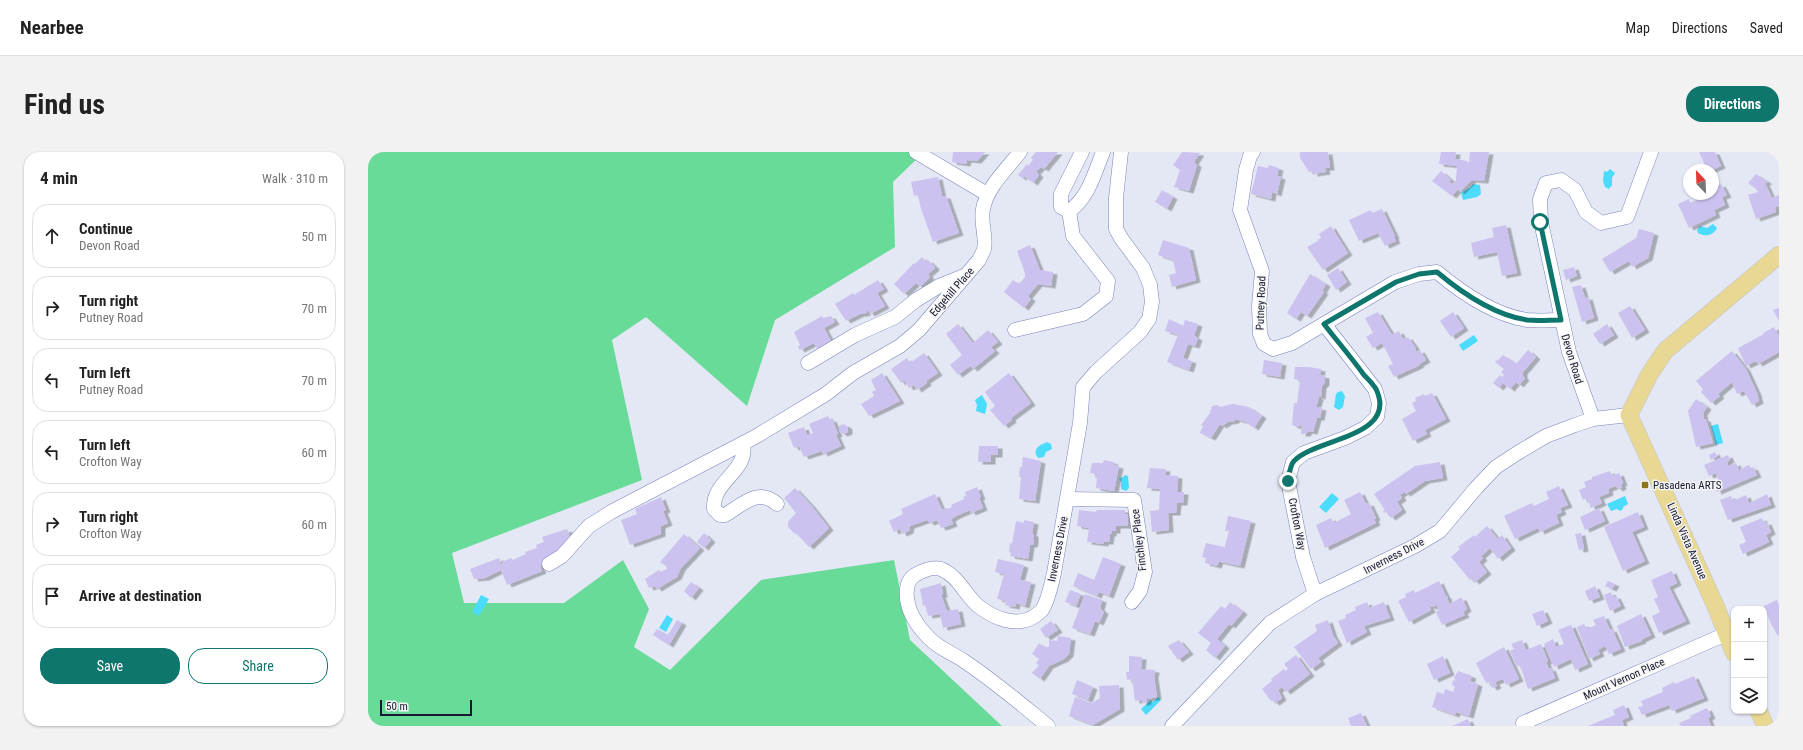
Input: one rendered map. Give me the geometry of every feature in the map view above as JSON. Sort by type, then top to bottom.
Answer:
[{"type":"main road","points":[[1629,415],[1649,376],[1665,351],[1779,255]]},
{"type":"main road","name":"Linda Vista Avenue","points":[[1629,415],[1716,607],[1731,646]]},
{"type":"main road","points":[[1760,714],[1766,726]]},
{"type":"street","points":[[916,152],[987,194]]},
{"type":"street","name":"Edgehill Place","points":[[549,564],[562,556],[589,526],[611,512],[743,443],[826,394],[853,373],[900,346],[914,334],[966,275],[984,250],[985,239],[982,224],[983,209],[987,194],[1020,152]]},
{"type":"street","points":[[1069,211],[1061,207],[1061,194],[1082,152]]},
{"type":"street","points":[[1069,211],[1078,205],[1092,179],[1103,152]]},
{"type":"street","name":"Inverness Drive","points":[[1048,726],[965,662],[930,640],[910,612],[907,599],[907,585],[913,576],[926,569],[939,568],[963,586],[976,604],[995,617],[1009,622],[1029,620],[1041,611],[1048,596],[1054,573],[1068,499],[1080,423],[1083,387],[1096,372],[1140,332],[1149,319],[1151,308],[1150,285],[1143,268],[1116,229],[1116,198],[1121,152]]},
{"type":"street","name":"Putney Road","points":[[1253,152],[1250,156],[1246,170],[1240,210],[1262,271],[1259,306],[1260,334],[1264,344],[1273,349],[1292,343],[1326,327],[1396,282],[1419,274],[1437,272],[1465,294],[1503,313],[1527,320],[1561,320]]},
{"type":"street","name":"Devon Road","points":[[1593,419],[1576,374],[1561,320],[1540,222],[1540,199],[1546,183],[1561,180],[1575,190],[1586,212],[1601,223],[1627,217],[1651,152]]},
{"type":"street","points":[[1015,330],[1083,314],[1106,296],[1108,281],[1074,236],[1069,211]]},
{"type":"street","points":[[808,363],[855,335],[895,317],[916,300],[938,286],[966,275]]},
{"type":"street","name":"Crofton Way","points":[[1315,594],[1303,557],[1288,481],[1293,462],[1304,453],[1345,438],[1365,428],[1377,417],[1379,403],[1376,389],[1326,327]]},
{"type":"street","name":"Inverness Drive","points":[[1172,726],[1270,623],[1315,594],[1409,549],[1440,531],[1476,488],[1496,467],[1546,436],[1593,419],[1629,415]]},
{"type":"street","points":[[743,443],[743,459],[715,495],[714,509],[720,515],[725,515],[754,496],[764,497],[777,504]]},
{"type":"street","name":"Finchley Place","points":[[1068,499],[1134,500],[1144,572],[1140,591],[1132,602]]},
{"type":"street","name":"Mount Vernon Place","points":[[1523,724],[1726,634]]},
{"type":"green space","points":[[368,152],[924,152],[893,182],[895,247],[775,320],[747,406],[646,317],[612,340],[642,480],[452,553],[464,603],[564,603],[623,560],[649,609],[634,647],[670,670],[761,580],[894,560],[910,640],[1002,726],[368,726]]},
{"type":"water","points":[[1610,169],[1615,173],[1612,178],[1612,185],[1609,189],[1605,187],[1603,181],[1604,171],[1607,172]]},
{"type":"water","points":[[1473,184],[1480,185],[1481,194],[1477,197],[1463,200],[1461,193]]},
{"type":"water","points":[[1713,224],[1717,228],[1713,233],[1703,235],[1698,233],[1697,230],[1700,226],[1707,228]]},
{"type":"water","points":[[1474,335],[1478,341],[1463,351],[1459,345]]},
{"type":"water","points":[[1342,391],[1345,396],[1343,407],[1339,410],[1334,407],[1336,394]]},
{"type":"water","points":[[982,395],[987,404],[985,414],[976,411],[977,405],[975,400]]},
{"type":"water","points":[[1718,424],[1723,443],[1716,445],[1711,426]]},
{"type":"water","points":[[1047,442],[1051,444],[1052,449],[1046,452],[1044,457],[1038,458],[1036,455],[1036,450]]},
{"type":"water","points":[[1125,475],[1128,476],[1129,488],[1126,491],[1121,489],[1121,482],[1119,479]]},
{"type":"water","points":[[1332,493],[1339,499],[1326,513],[1319,507]]},
{"type":"water","points":[[1625,496],[1628,504],[1620,511],[1617,509],[1611,511],[1607,504]]},
{"type":"water","points":[[481,595],[489,599],[479,616],[472,612]]},
{"type":"water","points":[[667,615],[673,619],[666,632],[659,628]]},
{"type":"water","points":[[1158,697],[1161,700],[1146,715],[1141,709],[1151,700],[1153,702]]},
{"type":"building","points":[[953,152],[985,152],[977,161],[967,160],[966,164],[952,162]]},
{"type":"building","points":[[1036,152],[1058,152],[1044,169],[1041,167],[1036,172],[1039,175],[1033,183],[1024,176],[1022,178],[1018,175],[1027,164],[1028,166],[1033,160],[1031,158]]},
{"type":"building","points":[[1182,152],[1200,153],[1194,162],[1197,165],[1189,191],[1174,187],[1180,170],[1173,165]]},
{"type":"building","points":[[1300,152],[1328,152],[1330,168],[1325,168],[1326,172],[1313,174],[1313,171],[1309,172],[1300,158]]},
{"type":"building","points":[[1441,152],[1456,152],[1455,159],[1467,161],[1469,163],[1470,152],[1489,152],[1484,181],[1472,180],[1460,192],[1458,189],[1452,196],[1432,181],[1441,171],[1451,180],[1449,182],[1452,184],[1456,180],[1457,166],[1439,164]]},
{"type":"building","points":[[1699,152],[1715,152],[1721,166],[1719,167],[1719,164],[1704,164]]},
{"type":"building","points":[[1269,165],[1279,168],[1277,176],[1281,177],[1277,194],[1272,192],[1271,199],[1251,194],[1258,166],[1268,168]]},
{"type":"building","points":[[1756,174],[1768,182],[1765,183],[1772,198],[1779,195],[1779,206],[1775,207],[1776,212],[1756,219],[1748,195],[1758,192],[1748,183]]},
{"type":"building","points":[[938,177],[942,196],[946,196],[959,233],[933,242],[921,209],[918,195],[914,196],[911,182]]},
{"type":"building","points":[[1721,184],[1727,195],[1722,197],[1725,205],[1714,210],[1716,215],[1689,228],[1678,204],[1687,200],[1689,200],[1690,203],[1697,200],[1719,200],[1719,185]]},
{"type":"building","points":[[1162,190],[1173,197],[1167,209],[1155,202]]},
{"type":"building","points":[[1382,209],[1396,241],[1385,246],[1378,233],[1359,241],[1349,220],[1371,210],[1372,213]]},
{"type":"building","points":[[1506,225],[1517,273],[1502,276],[1497,252],[1474,257],[1471,243],[1494,237],[1492,228]]},
{"type":"building","points":[[1331,226],[1348,253],[1323,270],[1307,247],[1318,241],[1317,240],[1321,238],[1319,234]]},
{"type":"building","points":[[1639,229],[1654,233],[1648,258],[1632,267],[1629,261],[1610,272],[1602,259],[1636,238]]},
{"type":"building","points":[[1163,240],[1189,248],[1196,280],[1172,287],[1169,275],[1176,273],[1173,260],[1158,255]]},
{"type":"building","points":[[1030,245],[1040,270],[1053,272],[1051,286],[1038,284],[1028,296],[1031,299],[1024,308],[1004,292],[1013,280],[1019,284],[1025,277],[1017,251]]},
{"type":"building","points":[[922,257],[926,262],[928,260],[935,267],[928,274],[930,277],[920,287],[916,283],[904,294],[894,284],[913,264]]},
{"type":"building","points":[[1574,267],[1577,276],[1566,280],[1563,270]]},
{"type":"building","points":[[1338,268],[1347,282],[1336,290],[1327,275]]},
{"type":"building","points":[[1310,274],[1326,284],[1322,291],[1324,292],[1307,316],[1301,312],[1296,319],[1287,313]]},
{"type":"building","points":[[878,280],[884,289],[877,293],[885,306],[870,314],[867,309],[866,313],[860,314],[846,321],[835,304],[853,293],[854,295]]},
{"type":"building","points":[[1581,285],[1585,298],[1588,297],[1594,318],[1582,322],[1572,287]]},
{"type":"building","points":[[1630,306],[1645,330],[1632,338],[1618,313]]},
{"type":"building","points":[[1779,308],[1779,321],[1773,310]]},
{"type":"building","points":[[1378,312],[1392,335],[1399,331],[1403,339],[1408,337],[1415,347],[1416,352],[1420,350],[1426,360],[1419,364],[1420,365],[1394,377],[1388,366],[1393,364],[1382,343],[1373,348],[1366,337],[1373,333],[1365,318]]},
{"type":"building","points":[[1453,312],[1464,328],[1451,337],[1440,321]]},
{"type":"building","points":[[822,316],[823,318],[831,316],[835,322],[824,328],[831,341],[817,349],[814,343],[800,350],[798,347],[800,345],[794,332]]},
{"type":"building","points":[[1169,319],[1183,326],[1185,320],[1198,324],[1194,336],[1198,338],[1195,346],[1188,344],[1183,358],[1192,361],[1189,370],[1167,362],[1178,335],[1165,331]]},
{"type":"building","points":[[958,324],[973,343],[988,330],[998,342],[991,347],[995,351],[973,369],[970,366],[958,375],[950,365],[962,355],[946,334]]},
{"type":"building","points":[[1607,324],[1614,335],[1600,344],[1593,334]]},
{"type":"building","points":[[1774,327],[1779,336],[1779,352],[1758,364],[1756,361],[1746,366],[1738,348]]},
{"type":"building","points":[[1528,350],[1536,357],[1523,372],[1523,376],[1525,378],[1519,385],[1516,382],[1510,389],[1503,383],[1499,388],[1493,383],[1500,375],[1502,377],[1504,375],[1501,372],[1504,369],[1495,362],[1496,360],[1497,361],[1503,355],[1516,364]]},
{"type":"building","points":[[1732,351],[1746,369],[1757,393],[1759,401],[1752,405],[1744,391],[1737,394],[1732,382],[1718,394],[1720,396],[1711,403],[1701,392],[1703,389],[1696,381]]},
{"type":"building","points":[[924,353],[938,373],[926,381],[927,383],[917,390],[914,385],[909,388],[904,380],[901,383],[891,369],[907,358],[910,363]]},
{"type":"building","points":[[1264,360],[1282,363],[1280,377],[1262,374]]},
{"type":"building","points":[[1295,367],[1321,369],[1320,375],[1325,376],[1325,383],[1322,386],[1321,397],[1317,396],[1319,398],[1316,407],[1322,408],[1320,418],[1317,418],[1313,432],[1308,431],[1306,434],[1301,434],[1302,424],[1298,427],[1292,425],[1294,403],[1297,403],[1300,380],[1294,379]]},
{"type":"building","points":[[882,373],[900,401],[869,416],[861,404],[874,396],[872,392],[876,390],[871,380]]},
{"type":"building","points":[[1009,373],[1031,403],[1011,418],[1012,420],[1004,426],[990,410],[995,406],[985,392]]},
{"type":"building","points":[[1432,393],[1446,419],[1425,430],[1427,434],[1413,441],[1402,419],[1416,411],[1412,403],[1416,401],[1415,398],[1424,394],[1425,396]]},
{"type":"building","points":[[1696,399],[1707,407],[1703,413],[1704,419],[1706,419],[1713,443],[1696,447],[1688,411]]},
{"type":"building","points":[[1233,404],[1249,407],[1262,416],[1254,428],[1246,422],[1235,419],[1235,421],[1228,422],[1222,426],[1220,424],[1211,438],[1200,433],[1203,426],[1201,425],[1210,413],[1212,406],[1217,405],[1220,407]]},
{"type":"building","points":[[828,416],[830,420],[832,419],[838,434],[836,435],[841,446],[823,454],[822,451],[804,457],[799,446],[794,448],[788,433],[804,427],[807,435],[813,433],[809,424]]},
{"type":"building","points":[[844,424],[848,427],[848,432],[843,434],[839,431],[839,426]]},
{"type":"building","points":[[979,446],[998,446],[998,455],[991,455],[991,462],[978,462]]},
{"type":"building","points":[[1715,452],[1717,457],[1711,460],[1709,455]]},
{"type":"building","points":[[1728,455],[1730,460],[1727,462],[1728,466],[1736,463],[1740,473],[1740,469],[1749,465],[1751,468],[1753,467],[1757,475],[1717,492],[1714,484],[1719,482],[1716,473],[1709,476],[1704,465]]},
{"type":"building","points":[[1023,457],[1041,461],[1035,501],[1019,499],[1021,477],[1019,477]]},
{"type":"building","points":[[1104,460],[1114,462],[1114,465],[1119,466],[1114,491],[1096,488],[1096,474],[1090,473],[1092,463],[1103,463]]},
{"type":"building","points":[[1440,462],[1443,478],[1425,481],[1406,494],[1404,492],[1400,495],[1402,498],[1397,502],[1402,510],[1391,518],[1386,512],[1384,513],[1383,511],[1385,510],[1374,494],[1415,466]]},
{"type":"building","points":[[1150,468],[1166,469],[1165,475],[1178,476],[1177,492],[1184,492],[1183,503],[1177,503],[1176,513],[1168,513],[1169,530],[1152,532],[1150,511],[1159,510],[1160,489],[1147,488]]},
{"type":"building","points":[[1610,471],[1612,476],[1619,473],[1623,483],[1621,484],[1622,487],[1618,489],[1616,486],[1608,489],[1609,493],[1599,497],[1602,503],[1591,508],[1587,498],[1583,500],[1579,490],[1586,487],[1584,482],[1592,479],[1592,477]]},
{"type":"building","points":[[1559,486],[1568,505],[1560,508],[1562,512],[1556,515],[1559,523],[1540,532],[1538,528],[1515,539],[1504,516],[1532,503],[1534,506],[1549,499],[1546,492]]},
{"type":"building","points":[[977,487],[983,508],[971,513],[970,510],[956,516],[951,519],[953,524],[945,527],[941,528],[937,520],[930,523],[927,520],[910,526],[909,531],[902,534],[900,529],[894,532],[889,521],[903,514],[901,509],[935,494],[942,510],[947,509],[952,507],[951,505],[964,499],[963,497],[966,496],[965,492]]},
{"type":"building","points":[[795,488],[829,528],[809,547],[788,527],[788,522],[796,513],[784,498]]},
{"type":"building","points":[[1360,492],[1366,504],[1369,503],[1376,518],[1374,519],[1376,523],[1325,548],[1316,525],[1331,518],[1334,523],[1351,514],[1344,500]]},
{"type":"building","points":[[1767,494],[1771,505],[1728,520],[1720,500],[1731,496],[1733,501],[1746,495],[1748,504]]},
{"type":"building","points":[[661,497],[666,510],[663,511],[668,523],[661,526],[661,534],[630,545],[621,520],[637,514],[635,509]]},
{"type":"building","points":[[1599,508],[1605,521],[1585,530],[1580,517]]},
{"type":"building","points":[[1079,510],[1096,512],[1097,510],[1125,510],[1125,514],[1128,514],[1128,524],[1127,526],[1116,526],[1116,531],[1112,531],[1112,534],[1110,534],[1109,542],[1104,542],[1104,544],[1087,542],[1089,528],[1077,526]]},
{"type":"building","points":[[1638,512],[1644,527],[1632,532],[1645,561],[1623,571],[1604,527]]},
{"type":"building","points":[[1228,516],[1251,521],[1240,566],[1219,561],[1217,566],[1205,563],[1206,558],[1202,557],[1206,543],[1224,547],[1224,549],[1229,531],[1225,531]]},
{"type":"building","points":[[1762,518],[1764,523],[1767,522],[1771,532],[1766,535],[1769,542],[1743,554],[1739,545],[1746,542],[1740,527]]},
{"type":"building","points":[[1024,520],[1034,522],[1032,534],[1034,534],[1034,540],[1033,545],[1030,545],[1028,559],[1010,556],[1011,553],[1009,552],[1016,521],[1024,523]]},
{"type":"building","points":[[1487,526],[1498,539],[1502,535],[1511,548],[1498,559],[1490,548],[1481,556],[1483,558],[1479,562],[1487,572],[1475,582],[1472,579],[1470,580],[1451,557],[1460,549],[1458,547],[1474,535],[1475,537]]},
{"type":"building","points":[[567,529],[571,540],[566,548],[543,559],[544,560],[540,567],[542,571],[507,585],[501,570],[485,578],[474,579],[470,569],[499,558],[503,569],[502,563],[504,561],[511,558],[513,560],[526,554],[525,552],[537,548],[536,545],[544,542],[542,537]]},
{"type":"building","points":[[704,533],[711,540],[704,548],[697,542]]},
{"type":"building","points":[[1581,533],[1584,549],[1579,550],[1575,534]]},
{"type":"building","points":[[684,534],[700,548],[681,568],[677,577],[657,589],[655,586],[649,588],[645,579],[659,570],[660,572],[667,569],[666,566],[660,562]]},
{"type":"building","points":[[1103,557],[1121,564],[1109,596],[1099,592],[1097,596],[1073,586],[1078,573],[1094,580]]},
{"type":"building","points":[[998,559],[1024,565],[1020,580],[1031,582],[1025,606],[1016,603],[1015,607],[1005,605],[1006,601],[997,599],[1004,574],[995,572]]},
{"type":"building","points":[[1672,571],[1677,583],[1669,587],[1686,621],[1659,633],[1652,616],[1660,612],[1654,599],[1658,597],[1651,580]]},
{"type":"building","points":[[1439,581],[1447,596],[1449,604],[1462,598],[1467,609],[1463,612],[1465,615],[1442,625],[1436,612],[1439,610],[1437,605],[1432,607],[1429,605],[1431,610],[1409,622],[1398,601],[1406,597],[1405,594],[1414,590],[1415,593]]},
{"type":"building","points":[[1608,581],[1615,584],[1612,589],[1605,586]]},
{"type":"building","points":[[691,582],[699,588],[691,598],[684,591]]},
{"type":"building","points":[[941,583],[943,595],[941,595],[947,611],[958,609],[961,624],[943,628],[940,614],[928,616],[925,605],[923,606],[920,589]]},
{"type":"building","points":[[1595,586],[1600,597],[1589,601],[1585,591]]},
{"type":"building","points":[[1070,590],[1081,594],[1076,606],[1065,602]]},
{"type":"building","points":[[1611,592],[1613,597],[1616,596],[1621,606],[1610,611],[1604,595]]},
{"type":"building","points":[[1085,594],[1102,600],[1100,608],[1104,612],[1099,623],[1095,621],[1090,634],[1072,628]]},
{"type":"building","points":[[1777,600],[1779,606],[1778,636],[1767,614],[1767,606],[1764,606]]},
{"type":"building","points":[[1230,602],[1243,612],[1231,626],[1229,624],[1217,639],[1225,646],[1215,658],[1206,650],[1211,643],[1198,633],[1221,606],[1225,609]]},
{"type":"building","points":[[1367,602],[1369,608],[1384,602],[1390,618],[1364,626],[1367,632],[1347,643],[1338,621],[1346,618],[1345,615],[1356,610],[1355,607]]},
{"type":"building","points":[[1543,610],[1548,621],[1537,626],[1532,614]]},
{"type":"building","points":[[1641,614],[1651,635],[1641,640],[1642,641],[1625,647],[1617,626]]},
{"type":"building","points":[[1604,616],[1621,649],[1609,654],[1605,646],[1598,650],[1600,654],[1589,659],[1577,627],[1584,624],[1587,629],[1596,625],[1593,620]]},
{"type":"building","points":[[677,620],[682,623],[669,645],[653,635],[657,629],[668,635]]},
{"type":"building","points":[[1328,620],[1333,635],[1338,643],[1318,658],[1321,662],[1311,669],[1294,647],[1317,631],[1315,625]]},
{"type":"building","points":[[1051,621],[1058,630],[1046,638],[1040,629]]},
{"type":"building","points":[[1571,625],[1588,664],[1575,670],[1571,659],[1554,667],[1544,644],[1553,639],[1556,647],[1564,644],[1558,630]]},
{"type":"building","points":[[1058,636],[1071,638],[1069,654],[1064,659],[1049,666],[1040,679],[1032,673],[1039,665],[1036,663],[1039,659],[1032,654],[1039,643],[1046,648],[1049,646],[1049,640],[1057,641]]},
{"type":"building","points":[[1179,640],[1189,652],[1178,660],[1168,646]]},
{"type":"building","points":[[1522,640],[1526,650],[1541,644],[1548,661],[1546,662],[1549,669],[1551,668],[1555,678],[1528,689],[1520,665],[1517,667],[1510,651],[1514,649],[1511,644]]},
{"type":"building","points":[[1504,647],[1519,679],[1506,685],[1503,679],[1495,682],[1497,686],[1492,688],[1489,682],[1486,683],[1476,663]]},
{"type":"building","points":[[1296,655],[1310,674],[1286,692],[1282,687],[1278,690],[1282,698],[1275,703],[1272,700],[1271,701],[1262,689],[1272,681],[1271,679],[1284,669],[1285,671],[1288,669],[1284,664]]},
{"type":"building","points":[[1129,656],[1142,657],[1141,669],[1155,670],[1154,676],[1157,697],[1147,699],[1147,702],[1142,703],[1142,700],[1135,701],[1132,679],[1127,680],[1126,672],[1129,672]]},
{"type":"building","points":[[1443,656],[1450,673],[1434,680],[1427,664]]},
{"type":"building","points":[[1458,671],[1472,676],[1470,681],[1478,684],[1469,716],[1456,712],[1455,715],[1432,707],[1437,692],[1444,694],[1445,689],[1453,692],[1455,687],[1452,685],[1453,680],[1456,681],[1454,678]]},
{"type":"building","points":[[1694,676],[1704,698],[1672,711],[1669,705],[1642,715],[1638,707],[1643,706],[1641,701],[1663,692],[1662,688],[1674,682],[1675,684]]},
{"type":"building","points":[[1077,680],[1093,687],[1088,700],[1072,694]]},
{"type":"building","points":[[1119,685],[1120,709],[1093,725],[1069,716],[1075,697],[1092,703],[1100,698],[1099,686]]},
{"type":"building","points":[[1624,705],[1629,717],[1622,720],[1624,726],[1588,726],[1615,715],[1613,710]]},
{"type":"building","points":[[1707,708],[1711,716],[1708,718],[1711,726],[1681,726],[1679,723],[1691,718],[1690,716]]},
{"type":"building","points":[[1361,713],[1367,726],[1351,726],[1348,718]]},
{"type":"building","points":[[1468,719],[1471,726],[1452,726]]},
{"type":"place","name":"Pasadena ARTS","points":[[1645,485]]},
{"type":"route","points":[[1288,481],[1293,462],[1304,453],[1319,446],[1345,438],[1365,428],[1377,417],[1379,403],[1376,389],[1324,324],[1396,282],[1419,274],[1437,272],[1465,294],[1503,313],[1527,320],[1561,320],[1540,222]]}]
